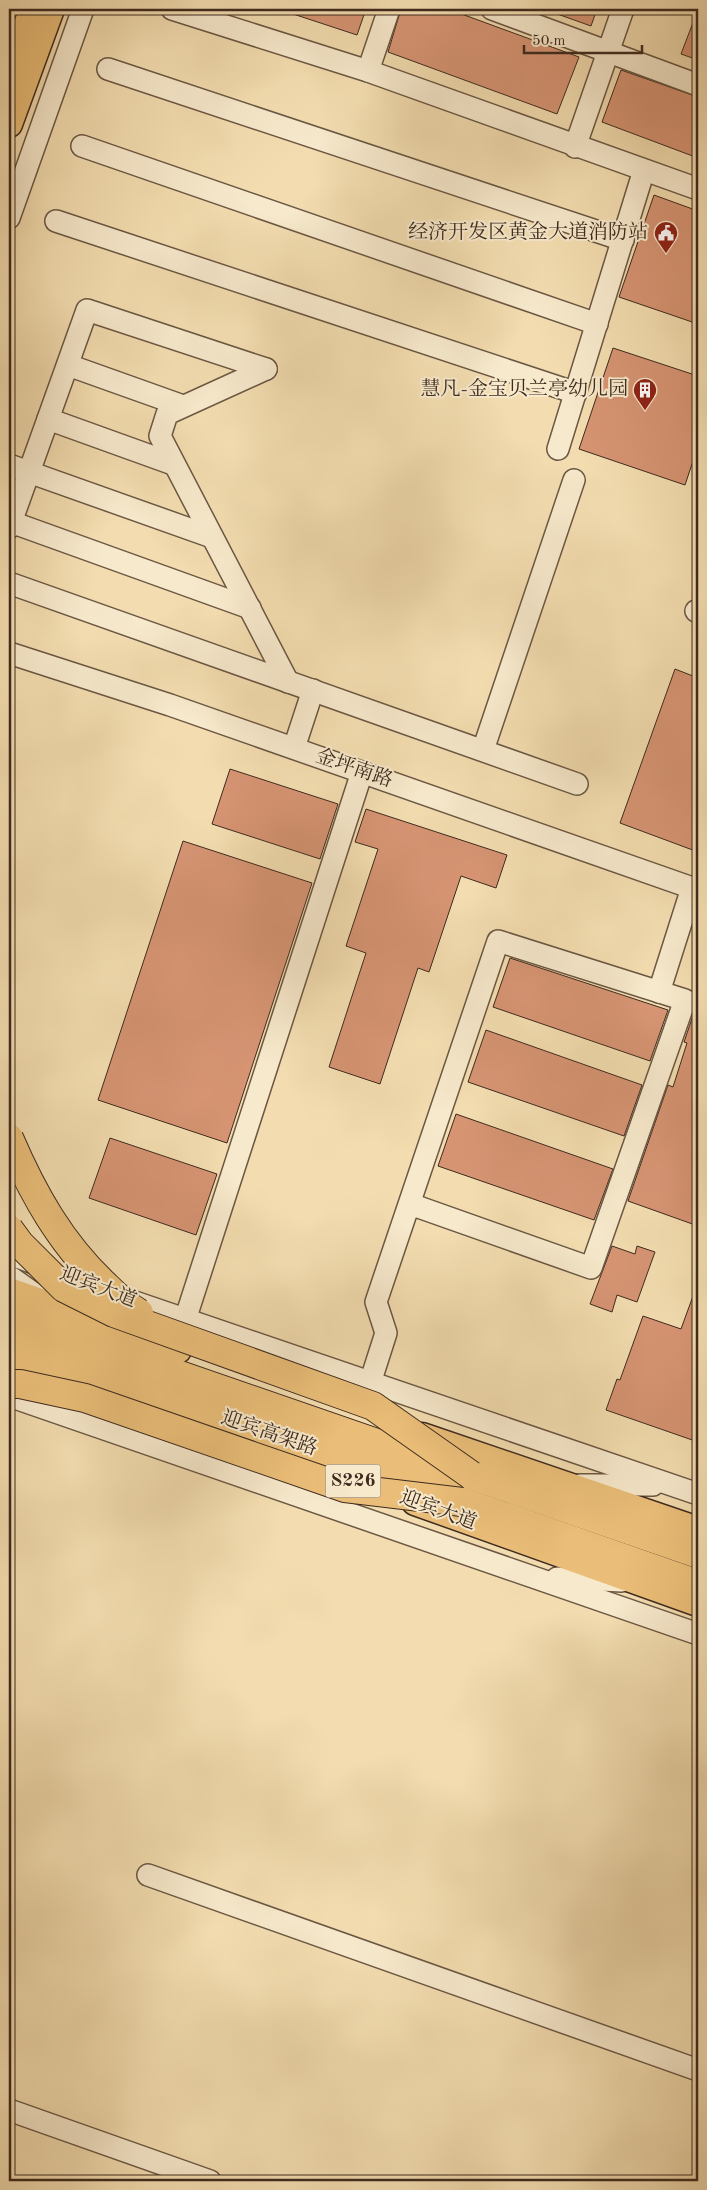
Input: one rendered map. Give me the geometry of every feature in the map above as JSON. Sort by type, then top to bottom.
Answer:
[{"type":"highway","points":[[9,22],[14,9]]},
{"type":"highway","points":[[9,76],[34,9]]},
{"type":"highway","points":[[9,1138],[41,1206],[63,1239],[90,1271],[128,1306],[374,1406],[472,1475]]},
{"type":"highway","points":[[9,1229],[20,1244],[64,1288],[114,1313],[183,1329]]},
{"type":"highway","name":"迎宾高架路","points":[[9,1316],[698,1554]]},
{"type":"highway","name":"迎宾高架路","points":[[9,1343],[698,1584]]},
{"type":"highway","points":[[9,1384],[20,1384],[85,1398],[345,1488],[462,1502]]},
{"type":"highway","points":[[9,1397],[85,1398]]},
{"type":"main road","points":[[9,124],[51,9]]},
{"type":"main road","name":"迎宾大道","points":[[9,1291],[563,1485],[698,1530]]},
{"type":"main road","name":"迎宾大道","points":[[9,1358],[698,1603]]},
{"type":"street","points":[[9,218],[83,9]]},
{"type":"street","points":[[172,9],[368,71],[575,147],[698,189]]},
{"type":"street","points":[[368,71],[389,9]]},
{"type":"street","points":[[492,9],[698,85]]},
{"type":"street","points":[[575,147],[623,9]]},
{"type":"street","points":[[108,69],[623,240]]},
{"type":"street","points":[[82,146],[597,324]]},
{"type":"street","points":[[558,448],[644,170]]},
{"type":"street","points":[[56,221],[576,392]]},
{"type":"street","points":[[250,608],[10,525],[87,310],[266,369],[167,414],[160,436],[173,464],[250,608],[288,682]]},
{"type":"street","points":[[68,365],[183,406]]},
{"type":"street","points":[[48,419],[173,464]]},
{"type":"street","points":[[9,465],[212,537]]},
{"type":"street","points":[[483,750],[574,480]]},
{"type":"street","points":[[9,583],[577,784]]},
{"type":"street","name":"金坪南路","points":[[9,653],[170,705],[695,889]]},
{"type":"street","points":[[294,748],[313,690]]},
{"type":"street","points":[[183,1329],[362,772]]},
{"type":"street","points":[[659,992],[695,889]]},
{"type":"street","points":[[370,1383],[386,1333],[376,1302],[498,941],[686,1000],[591,1268],[410,1204]]},
{"type":"street","name":"迎宾大道","points":[[9,1254],[183,1329],[370,1383],[698,1494]]},
{"type":"street","points":[[9,1276],[50,1306]]},
{"type":"street","name":"迎宾大道","points":[[9,1397],[698,1634]]},
{"type":"street","points":[[563,1485],[671,1485]]},
{"type":"street","points":[[532,1577],[639,1582]]},
{"type":"street","points":[[148,1875],[698,2070]]},
{"type":"street","points":[[9,2110],[210,2181]]},
{"type":"building","points":[[284,9],[366,9],[357,35],[284,11]]},
{"type":"building","points":[[401,9],[448,9],[579,57],[557,114],[388,52]]},
{"type":"building","points":[[547,9],[597,9],[591,26]]},
{"type":"building","points":[[698,13],[698,60],[681,54]]},
{"type":"building","points":[[621,70],[698,97],[698,158],[602,122]]},
{"type":"building","name":"经济开发区黄金大道消防站","points":[[654,195],[698,211],[698,324],[619,297]]},
{"type":"building","name":"慧凡-金宝贝兰亭幼儿园","points":[[613,348],[698,376],[698,446],[685,485],[579,449]]},
{"type":"building","points":[[675,669],[698,678],[698,852],[620,823]]},
{"type":"building","points":[[230,769],[338,804],[320,859],[212,824]]},
{"type":"building","points":[[366,809],[507,855],[496,888],[461,876],[429,972],[418,968],[380,1084],[329,1067],[366,953],[346,946],[378,849],[355,842]]},
{"type":"building","points":[[183,841],[312,883],[227,1143],[98,1100]]},
{"type":"building","points":[[510,958],[668,1010],[650,1061],[493,1007]]},
{"type":"building","points":[[696,991],[698,991],[698,1226],[628,1201],[668,1085],[673,1087],[687,1043],[684,1042],[697,1004]]},
{"type":"building","points":[[486,1030],[642,1085],[624,1136],[468,1082]]},
{"type":"building","points":[[456,1114],[613,1169],[594,1220],[438,1166]]},
{"type":"building","points":[[110,1138],[217,1174],[196,1235],[89,1198]]},
{"type":"building","points":[[612,1246],[635,1254],[637,1246],[655,1252],[637,1302],[617,1295],[612,1312],[590,1304]]},
{"type":"building","points":[[697,1285],[698,1442],[606,1410],[617,1379],[620,1380],[643,1316],[681,1329]]},
{"type":"place","name":"经济开发区黄金大道消防站","points":[[666,254]]},
{"type":"place","name":"慧凡-金宝贝兰亭幼儿园","points":[[645,411]]}]
